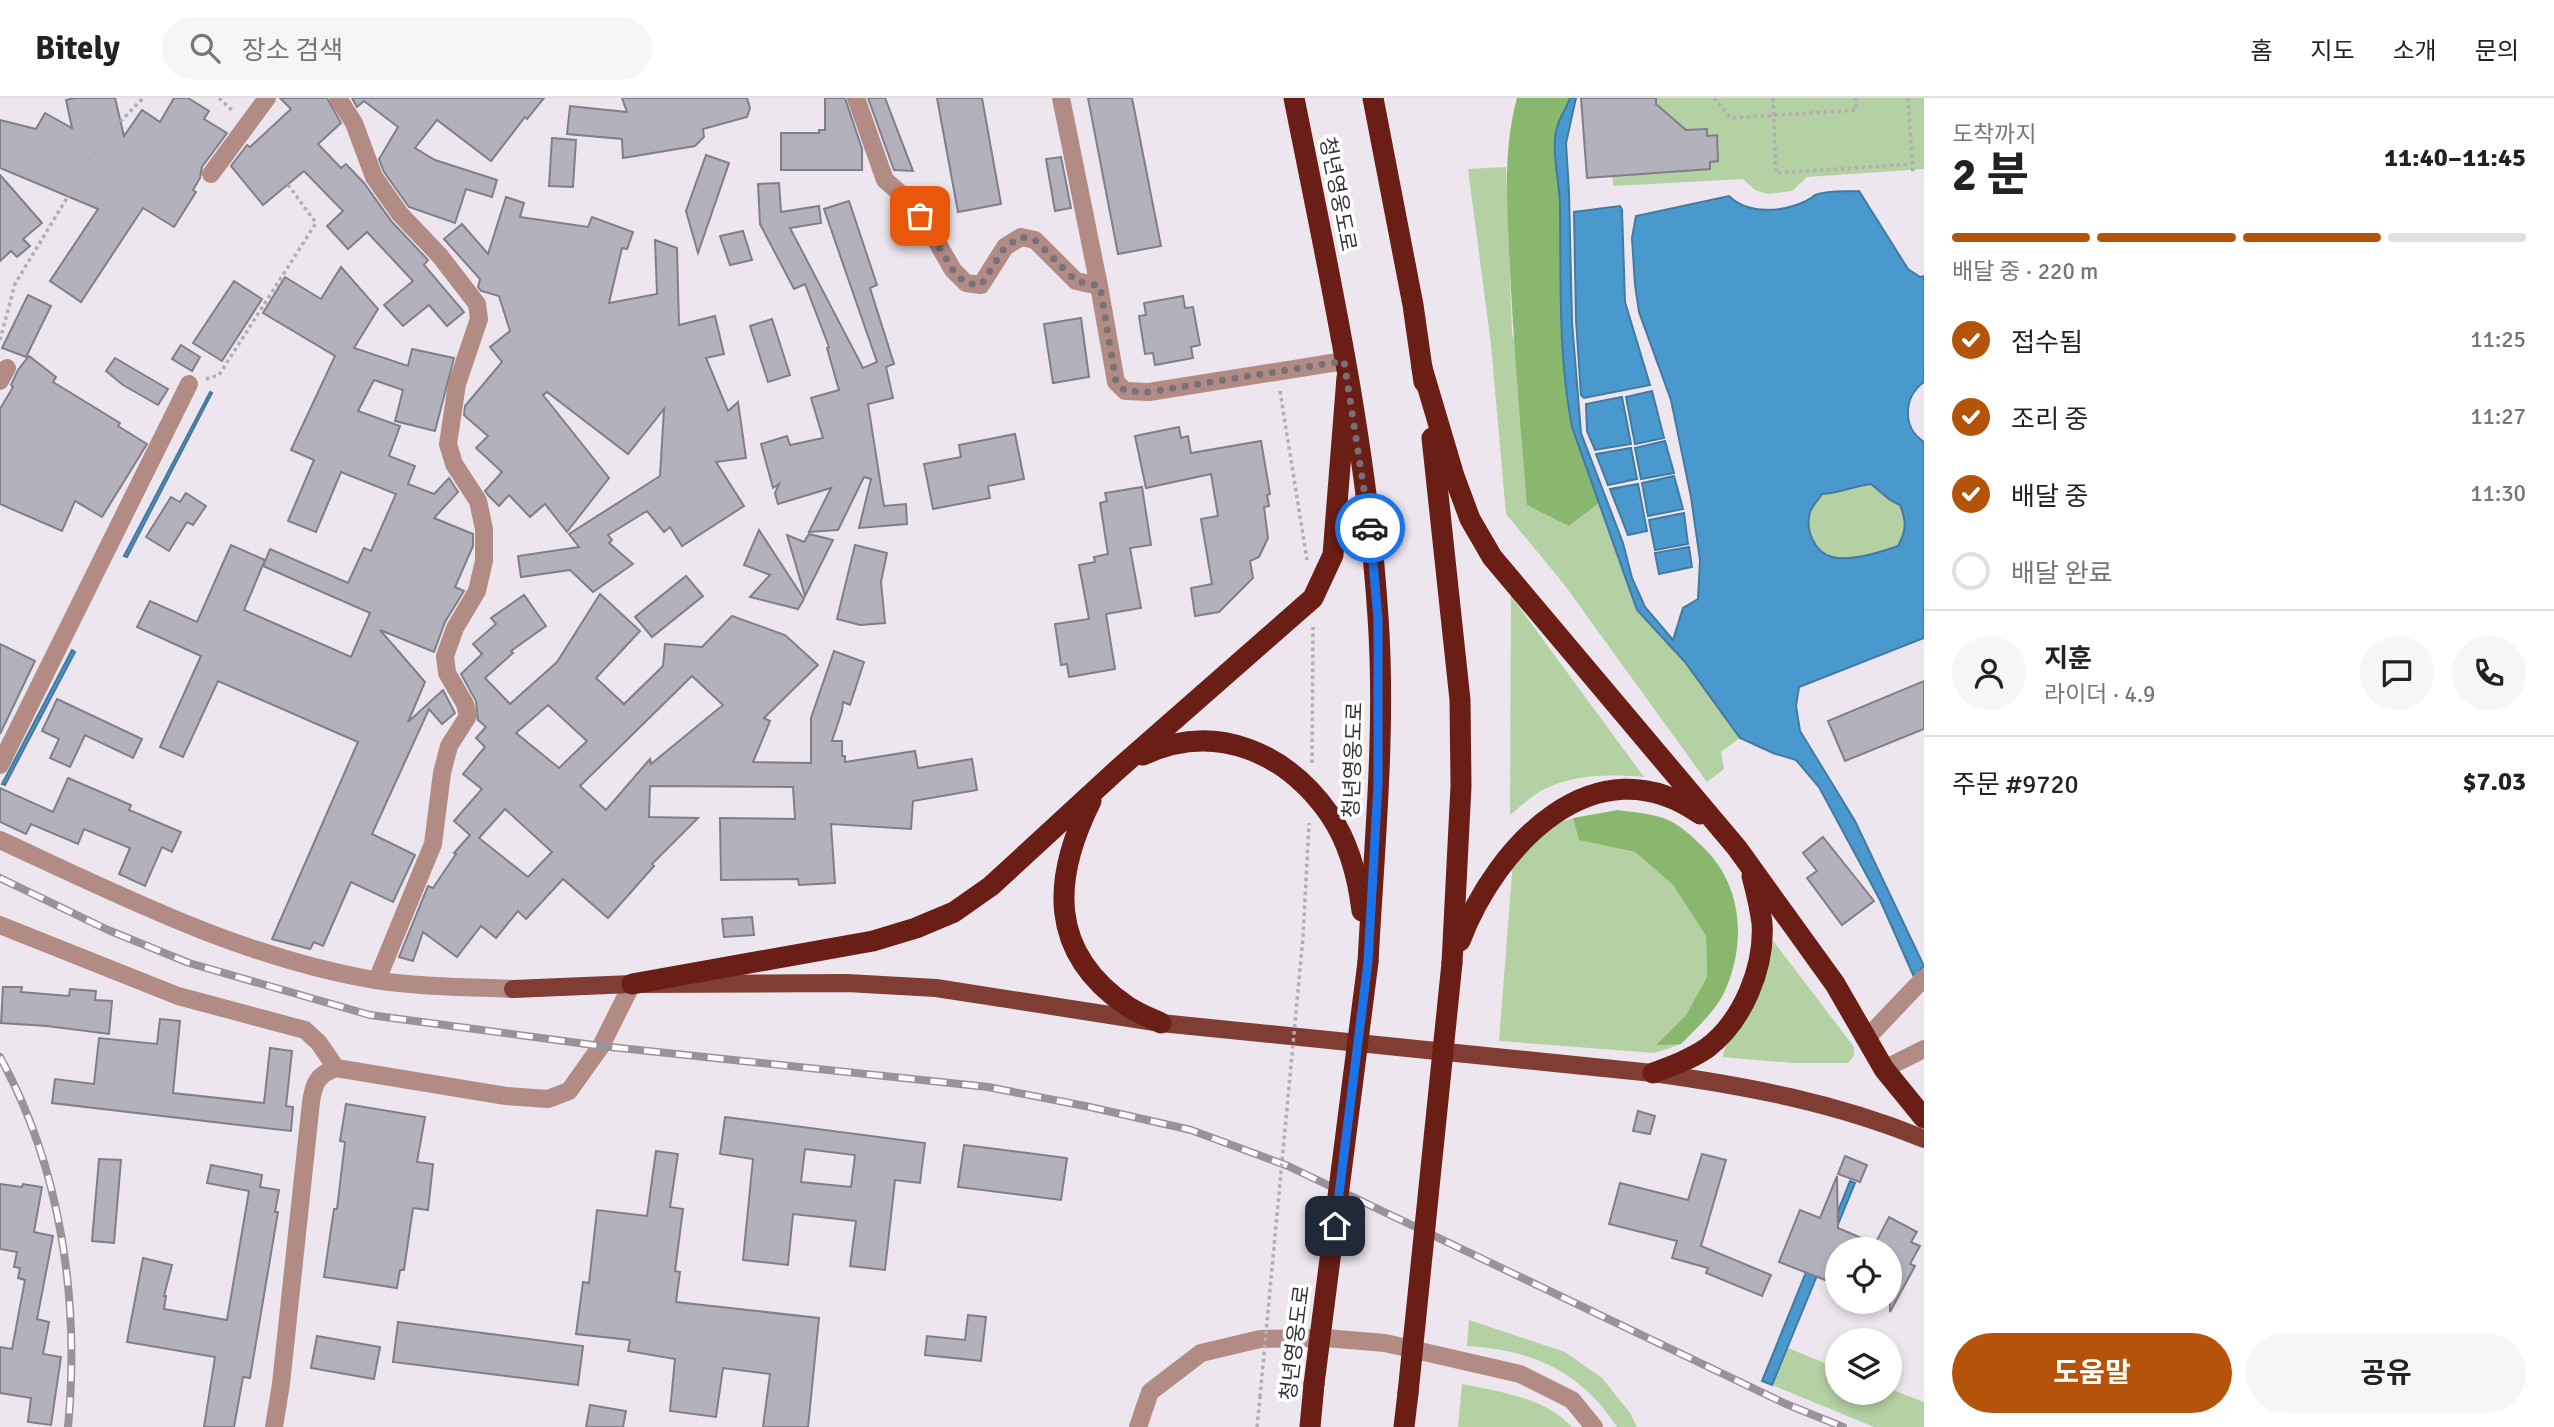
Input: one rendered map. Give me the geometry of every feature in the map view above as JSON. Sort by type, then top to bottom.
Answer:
[{"type":"highway","name":"청년영웅도로","points":[[1294,98],[1346,369],[1371,532],[1378,619],[1378,784],[1368,962],[1310,1427]]},
{"type":"highway","points":[[1373,98],[1413,305],[1433,445],[1460,700],[1460,813],[1452,963],[1404,1427]]},
{"type":"highway","points":[[1422,368],[1462,498],[1470,519],[1492,557],[1737,848],[1835,984],[1884,1069],[1924,1118]]},
{"type":"highway","points":[[632,984],[873,941],[916,928],[954,912],[991,886],[1116,771],[1313,598],[1333,555],[1346,369]]},
{"type":"highway","points":[[1161,1023],[1129,1008],[1086,969],[1073,944],[1064,917],[1064,877],[1079,825],[1094,795],[1116,771],[1145,754],[1175,742],[1206,740],[1237,744],[1265,756],[1288,771],[1311,792],[1331,816],[1349,853],[1359,888],[1368,962]]},
{"type":"highway","points":[[1452,963],[1468,919],[1488,885],[1511,853],[1536,826],[1563,806],[1590,796],[1622,790],[1652,792],[1683,802],[1712,823],[1737,848],[1751,875],[1762,924],[1761,952],[1754,978],[1727,1028],[1708,1047],[1684,1061],[1653,1073]]},
{"type":"main road","points":[[513,989],[632,984],[847,983],[936,988],[1161,1023],[1653,1073],[1734,1084],[1812,1101],[1888,1124],[1924,1139]]},
{"type":"street","points":[[211,174],[267,98]]},
{"type":"street","points":[[338,98],[354,123],[374,177],[400,214],[440,256],[477,304],[479,319],[457,384],[448,444],[454,464],[478,501],[484,529],[484,561],[477,592],[455,628],[445,656],[447,673],[465,704],[468,716],[449,746],[442,773],[433,844],[377,980]]},
{"type":"street","points":[[856,98],[885,180],[909,201],[930,230],[953,270],[965,283],[981,285],[1005,247],[1021,237],[1035,240],[1076,281],[1100,286]]},
{"type":"street","points":[[1061,98],[1100,286],[1116,382],[1125,391],[1149,392],[1277,372],[1346,369]]},
{"type":"street","points":[[0,765],[189,384]]},
{"type":"street","points":[[0,840],[194,928],[244,946],[377,980],[513,989]]},
{"type":"street","points":[[0,925],[178,996],[305,1030],[319,1043],[336,1068]]},
{"type":"street","points":[[1866,1039],[1924,978]]},
{"type":"street","points":[[274,1427],[313,1085],[321,1074],[336,1068],[506,1096],[548,1100],[569,1091],[601,1046],[632,984]]},
{"type":"street","points":[[1884,1069],[1924,1049]]},
{"type":"street","points":[[1138,1427],[1150,1392],[1201,1353],[1259,1339],[1325,1338],[1385,1343],[1520,1374],[1572,1400],[1594,1427]]},
{"type":"path","points":[[0,340],[15,284],[100,143],[143,98]]},
{"type":"path","points":[[189,384],[219,375],[316,222],[270,160],[269,147],[219,98]]},
{"type":"path","points":[[1714,98],[1731,118],[1856,110],[1855,98]]},
{"type":"path","points":[[1773,98],[1776,173],[1912,164]]},
{"type":"path","points":[[1908,98],[1913,174]]},
{"type":"path","points":[[1257,1427],[1303,937],[1311,792],[1313,598],[1277,372]]},
{"type":"green space","points":[[1517,98],[1570,98],[1555,140],[1560,184],[1567,401],[1572,427],[1599,503],[1569,526],[1527,505],[1507,214],[1508,155]]},
{"type":"green space","points":[[1608,98],[1924,98],[1924,169],[1807,177],[1792,191],[1767,194],[1755,190],[1743,179],[1613,186]]},
{"type":"green space","points":[[1506,167],[1512,333],[1569,526],[1599,503],[1637,610],[1685,662],[1740,738],[1721,752],[1724,769],[1707,782],[1563,583],[1506,514],[1491,345],[1468,169]]},
{"type":"green space","points":[[1871,484],[1900,505],[1905,526],[1898,547],[1848,558],[1832,557],[1820,550],[1812,539],[1809,519],[1812,507],[1822,494]]},
{"type":"green space","points":[[1511,596],[1644,777],[1603,776],[1561,782],[1536,794],[1510,815]]},
{"type":"green space","points":[[1618,810],[1660,817],[1685,831],[1719,866],[1734,901],[1738,939],[1730,977],[1714,1008],[1681,1044],[1656,1045],[1686,1015],[1707,977],[1706,936],[1673,885],[1635,852],[1579,840],[1573,818]]},
{"type":"green space","points":[[1573,818],[1580,840],[1635,852],[1673,885],[1706,936],[1707,977],[1686,1015],[1657,1044],[1681,1044],[1655,1053],[1499,1041],[1513,861],[1558,823]]},
{"type":"green space","points":[[1768,934],[1854,1047],[1854,1056],[1848,1063],[1793,1063],[1722,1057]]},
{"type":"green space","points":[[1469,1320],[1565,1352],[1602,1378],[1630,1413],[1637,1427],[1617,1427],[1588,1391],[1553,1367],[1513,1352],[1467,1346]]},
{"type":"green space","points":[[1788,1348],[1825,1363],[1825,1405],[1902,1405],[1902,1394],[1924,1402],[1924,1427],[1874,1427],[1772,1385]]},
{"type":"green space","points":[[1462,1384],[1535,1402],[1561,1417],[1572,1427],[1458,1427]]},
{"type":"water","points":[[1570,98],[1576,98],[1566,143],[1572,322],[1581,433],[1623,543],[1632,578],[1645,607],[1673,640],[1683,608],[1698,599],[1700,560],[1691,497],[1671,400],[1639,312],[1632,238],[1636,216],[1729,196],[1746,206],[1766,210],[1797,205],[1820,193],[1859,191],[1908,269],[1920,277],[1924,276],[1924,382],[1912,396],[1908,412],[1912,429],[1924,442],[1924,638],[1799,687],[1796,706],[1800,731],[1855,821],[1924,966],[1914,977],[1880,900],[1819,787],[1796,760],[1740,738],[1685,662],[1637,610],[1572,427],[1564,373],[1560,199],[1555,138]],"holes":[[[1871,484],[1900,505],[1905,521],[1898,546],[1865,556],[1839,558],[1820,550],[1812,539],[1810,512],[1822,494]]]},
{"type":"water","points":[[1620,206],[1625,302],[1650,385],[1584,398],[1581,395],[1576,320],[1574,212]]},
{"type":"water","points":[[1652,391],[1664,438],[1635,444],[1626,397]]},
{"type":"water","points":[[210,392],[212,393],[127,557],[124,556]]},
{"type":"water","points":[[1622,397],[1631,444],[1595,450],[1587,431],[1586,404]]},
{"type":"water","points":[[1665,441],[1674,473],[1641,479],[1635,448]]},
{"type":"water","points":[[1631,448],[1637,479],[1608,485],[1596,454]]},
{"type":"water","points":[[1674,476],[1683,509],[1648,516],[1642,483]]},
{"type":"water","points":[[1638,484],[1647,531],[1628,535],[1610,489]]},
{"type":"water","points":[[1684,513],[1688,544],[1655,550],[1649,520]]},
{"type":"water","points":[[1689,547],[1692,567],[1659,574],[1655,553]]},
{"type":"water","points":[[72,650],[75,652],[5,785],[2,784]]},
{"type":"water","points":[[1850,1181],[1855,1183],[1833,1237],[1825,1237],[1825,1256],[1772,1385],[1762,1381],[1828,1218],[1834,1221]]},
{"type":"building","points":[[115,98],[124,136],[142,110],[160,122],[174,98],[188,98],[209,111],[204,119],[227,133],[202,167],[200,178],[193,190],[196,192],[174,227],[143,208],[81,302],[50,281],[98,209],[0,168],[0,120],[36,129],[45,113],[72,128],[66,100]]},
{"type":"building","points":[[280,98],[327,98],[341,123],[318,144],[341,168],[346,164],[364,183],[392,222],[428,260],[424,265],[464,312],[447,326],[429,305],[403,326],[384,305],[413,281],[367,232],[348,249],[327,226],[343,211],[304,171],[263,205],[231,166],[247,145],[250,147],[291,109]]},
{"type":"building","points":[[352,98],[544,98],[527,119],[525,117],[491,161],[437,120],[415,148],[435,160],[497,180],[492,197],[466,189],[455,223],[409,207],[384,172],[379,159],[398,127],[364,101],[357,107]]},
{"type":"building","points":[[622,98],[747,98],[750,108],[747,117],[703,129],[704,137],[695,146],[623,158],[622,139],[567,134],[570,106],[627,112]]},
{"type":"building","points":[[825,98],[845,98],[862,149],[862,170],[781,170],[781,133],[819,133],[819,130],[825,130]]},
{"type":"building","points":[[868,98],[885,98],[913,171],[894,170]]},
{"type":"building","points":[[937,98],[982,98],[1001,204],[958,212]]},
{"type":"building","points":[[1088,98],[1132,98],[1161,246],[1118,254]]},
{"type":"building","points":[[1581,98],[1656,98],[1656,104],[1686,130],[1707,129],[1707,136],[1717,135],[1718,161],[1710,162],[1710,169],[1587,178]]},
{"type":"building","points":[[552,138],[576,140],[573,187],[549,186]]},
{"type":"building","points":[[706,155],[729,163],[698,253],[686,211]]},
{"type":"building","points":[[1061,157],[1071,208],[1055,211],[1046,159]]},
{"type":"building","points":[[0,175],[42,223],[23,239],[30,246],[17,257],[11,251],[0,261]]},
{"type":"building","points":[[779,183],[781,212],[819,206],[821,223],[790,228],[863,368],[877,362],[824,209],[849,201],[877,285],[870,288],[894,364],[886,367],[893,398],[868,404],[884,506],[906,504],[907,524],[859,528],[871,479],[864,477],[838,530],[809,532],[831,488],[778,504],[775,493],[779,484],[773,488],[761,444],[787,436],[790,445],[823,438],[811,398],[839,390],[827,348],[829,347],[805,284],[794,289],[760,224],[758,184]]},
{"type":"building","points":[[506,197],[524,203],[520,217],[588,227],[592,217],[633,232],[627,249],[622,248],[609,303],[657,294],[655,240],[677,248],[679,325],[715,316],[724,354],[706,358],[728,411],[738,402],[746,458],[716,462],[744,506],[682,546],[670,527],[664,532],[647,511],[608,535],[612,540],[609,543],[633,564],[593,592],[570,570],[521,577],[518,556],[579,547],[569,534],[660,476],[664,409],[628,454],[547,392],[543,395],[609,478],[567,532],[545,504],[530,517],[509,495],[499,506],[485,491],[502,472],[476,448],[488,436],[464,415],[465,406],[502,362],[490,347],[510,331],[499,296],[481,291],[478,287],[480,279],[444,239],[462,224],[488,254]]},
{"type":"building","points":[[743,231],[752,260],[730,265],[720,236]]},
{"type":"building","points":[[341,267],[378,309],[354,348],[408,366],[412,349],[454,358],[435,431],[395,421],[403,390],[374,380],[358,411],[400,426],[389,456],[415,466],[408,484],[434,494],[449,478],[458,492],[434,518],[473,534],[473,546],[455,587],[464,591],[445,622],[434,652],[380,630],[425,682],[408,722],[443,690],[455,713],[442,724],[429,709],[372,834],[415,855],[393,902],[351,882],[323,946],[314,942],[310,949],[272,939],[358,742],[218,681],[183,757],[160,747],[201,656],[137,627],[150,601],[197,622],[231,545],[265,560],[244,610],[351,657],[370,613],[263,566],[270,549],[348,583],[364,548],[371,551],[396,494],[341,472],[316,532],[288,521],[314,460],[291,450],[335,356],[263,313],[285,277],[321,299]]},
{"type":"building","points":[[234,281],[262,299],[222,361],[193,343]]},
{"type":"building","points":[[28,295],[51,306],[26,357],[2,348]]},
{"type":"building","points":[[1183,296],[1185,308],[1193,307],[1200,345],[1191,347],[1193,358],[1155,365],[1153,353],[1145,354],[1139,316],[1146,315],[1144,303]]},
{"type":"building","points":[[1081,318],[1089,377],[1053,383],[1044,324]]},
{"type":"building","points":[[772,319],[790,375],[768,382],[750,326]]},
{"type":"building","points":[[181,345],[200,357],[192,371],[172,359]]},
{"type":"building","points":[[29,356],[56,377],[53,382],[120,423],[118,426],[147,444],[102,517],[75,501],[62,531],[0,504],[0,409],[13,387],[11,385],[18,370]]},
{"type":"building","points":[[115,358],[168,389],[158,405],[123,385],[106,371]]},
{"type":"building","points":[[1179,427],[1181,438],[1188,436],[1191,453],[1261,441],[1270,494],[1267,495],[1269,506],[1264,507],[1268,538],[1259,557],[1250,561],[1253,578],[1219,612],[1195,616],[1191,588],[1212,584],[1201,519],[1218,516],[1211,474],[1146,488],[1135,436]]},
{"type":"building","points":[[1015,434],[1024,479],[988,486],[990,498],[933,509],[924,464],[961,457],[959,445]]},
{"type":"building","points":[[1142,487],[1151,545],[1130,548],[1141,608],[1106,614],[1115,669],[1069,677],[1067,664],[1061,665],[1055,624],[1089,619],[1079,565],[1095,562],[1094,557],[1108,554],[1100,503],[1107,501],[1105,493]]},
{"type":"building","points":[[186,493],[206,506],[193,525],[187,522],[169,551],[146,537],[171,497],[180,502]]},
{"type":"building","points":[[759,530],[804,599],[798,609],[750,597],[770,575],[744,565]]},
{"type":"building","points":[[809,534],[833,540],[805,596],[787,535],[804,542]]},
{"type":"building","points":[[855,545],[887,553],[881,582],[885,623],[860,625],[837,619]]},
{"type":"building","points":[[686,576],[703,596],[652,637],[635,617]]},
{"type":"building","points":[[600,594],[640,631],[596,678],[624,704],[663,666],[665,644],[702,647],[732,616],[785,635],[818,665],[764,718],[770,721],[753,762],[811,763],[811,718],[834,651],[864,662],[850,705],[843,702],[832,741],[842,741],[842,756],[845,756],[845,762],[915,751],[918,768],[972,759],[977,790],[913,801],[911,829],[831,824],[835,883],[799,885],[798,879],[721,880],[720,818],[795,819],[793,787],[650,786],[649,817],[698,818],[652,864],[654,866],[608,918],[563,879],[526,919],[518,911],[496,938],[481,926],[457,957],[423,932],[413,961],[399,957],[428,886],[433,888],[456,854],[454,853],[470,835],[454,821],[482,789],[463,774],[485,747],[476,738],[486,727],[478,720],[476,701],[461,674],[482,654],[473,644],[496,624],[491,618],[524,595],[546,626],[511,651],[513,653],[485,678],[510,704],[557,662]],"holes":[[[692,676],[723,705],[651,764],[650,759],[606,810],[580,786]],[[548,705],[587,741],[559,768],[516,733]],[[505,809],[552,852],[528,877],[479,838]]]},
{"type":"building","points":[[0,644],[35,661],[0,734]]},
{"type":"building","points":[[1924,681],[1924,729],[1845,761],[1828,721]]},
{"type":"building","points":[[57,699],[142,739],[133,758],[85,735],[70,767],[50,758],[59,739],[42,731]]},
{"type":"building","points":[[68,778],[131,805],[129,810],[181,832],[172,852],[162,847],[145,886],[119,874],[130,848],[84,829],[78,844],[31,824],[26,834],[0,822],[0,788],[53,812]]},
{"type":"building","points":[[1823,837],[1874,901],[1842,925],[1807,878],[1817,871],[1803,853]]},
{"type":"building","points":[[752,917],[754,935],[724,937],[722,919]]},
{"type":"building","points":[[3,987],[22,987],[21,992],[69,996],[70,989],[96,991],[95,1000],[112,1001],[109,1034],[1,1023]]},
{"type":"building","points":[[160,1019],[180,1021],[173,1093],[264,1103],[270,1048],[292,1051],[286,1106],[293,1107],[291,1131],[52,1103],[55,1079],[94,1084],[99,1038],[157,1044]]},
{"type":"building","points":[[346,1104],[425,1117],[417,1162],[433,1164],[428,1210],[413,1208],[404,1270],[400,1270],[397,1288],[324,1277],[334,1209],[337,1209],[345,1142],[340,1141]]},
{"type":"building","points":[[1638,1111],[1655,1116],[1650,1134],[1633,1131]]},
{"type":"building","points":[[725,1117],[925,1143],[920,1183],[895,1180],[885,1270],[850,1266],[856,1221],[793,1214],[788,1265],[743,1260],[753,1159],[720,1154]],"holes":[[[805,1149],[855,1155],[851,1187],[801,1182]]]},
{"type":"building","points":[[964,1145],[1067,1158],[1061,1200],[958,1187]]},
{"type":"building","points":[[656,1151],[678,1154],[670,1207],[683,1209],[675,1271],[680,1272],[676,1302],[819,1318],[808,1427],[763,1427],[770,1374],[723,1368],[716,1417],[670,1411],[675,1359],[628,1351],[630,1340],[576,1334],[583,1282],[589,1283],[597,1210],[647,1216]]},
{"type":"building","points":[[1702,1154],[1726,1160],[1701,1246],[1771,1275],[1762,1296],[1706,1273],[1708,1268],[1672,1258],[1677,1241],[1609,1224],[1620,1183],[1688,1200]]},
{"type":"building","points":[[1845,1156],[1867,1165],[1860,1182],[1838,1174]]},
{"type":"building","points":[[99,1159],[121,1160],[114,1243],[92,1241]]},
{"type":"building","points":[[211,1165],[262,1175],[260,1187],[279,1190],[275,1212],[278,1212],[250,1378],[243,1377],[234,1427],[204,1427],[215,1357],[127,1342],[143,1258],[172,1265],[164,1296],[164,1309],[227,1320],[249,1191],[207,1183]]},
{"type":"building","points":[[1837,1176],[1838,1228],[1859,1237],[1825,1237],[1825,1280],[1779,1262],[1800,1210],[1820,1218]]},
{"type":"building","points":[[0,1184],[42,1187],[34,1232],[53,1236],[37,1319],[49,1322],[43,1354],[61,1357],[51,1425],[28,1422],[31,1398],[0,1393],[0,1347],[12,1349],[25,1280],[18,1278],[20,1268],[14,1267],[17,1252],[0,1249]]},
{"type":"building","points":[[1889,1217],[1917,1232],[1911,1242],[1920,1246],[1910,1264],[1915,1266],[1902,1290],[1902,1237],[1879,1237]]},
{"type":"building","points":[[968,1315],[986,1317],[981,1361],[925,1355],[927,1336],[965,1340]]},
{"type":"building","points":[[398,1322],[583,1346],[578,1385],[393,1362]]},
{"type":"building","points":[[317,1336],[380,1347],[374,1379],[311,1368]]},
{"type":"building","points":[[590,1405],[626,1411],[623,1427],[586,1427]]},
{"type":"railway","points":[[0,878],[108,930],[189,963],[370,1015],[601,1046],[988,1087],[1191,1130],[1288,1166],[1786,1404],[1843,1427]]},
{"type":"railway","points":[[0,1057],[38,1144],[61,1236],[71,1332],[68,1427]]},
{"type":"way so far","points":[[920,216],[953,270],[965,283],[981,285],[1005,247],[1021,237],[1035,240],[1076,281],[1100,286],[1116,382],[1125,391],[1149,392],[1344,361],[1370,528]]},
{"type":"route","points":[[1335,1226],[1368,962],[1378,784],[1378,619],[1370,528]]}]
